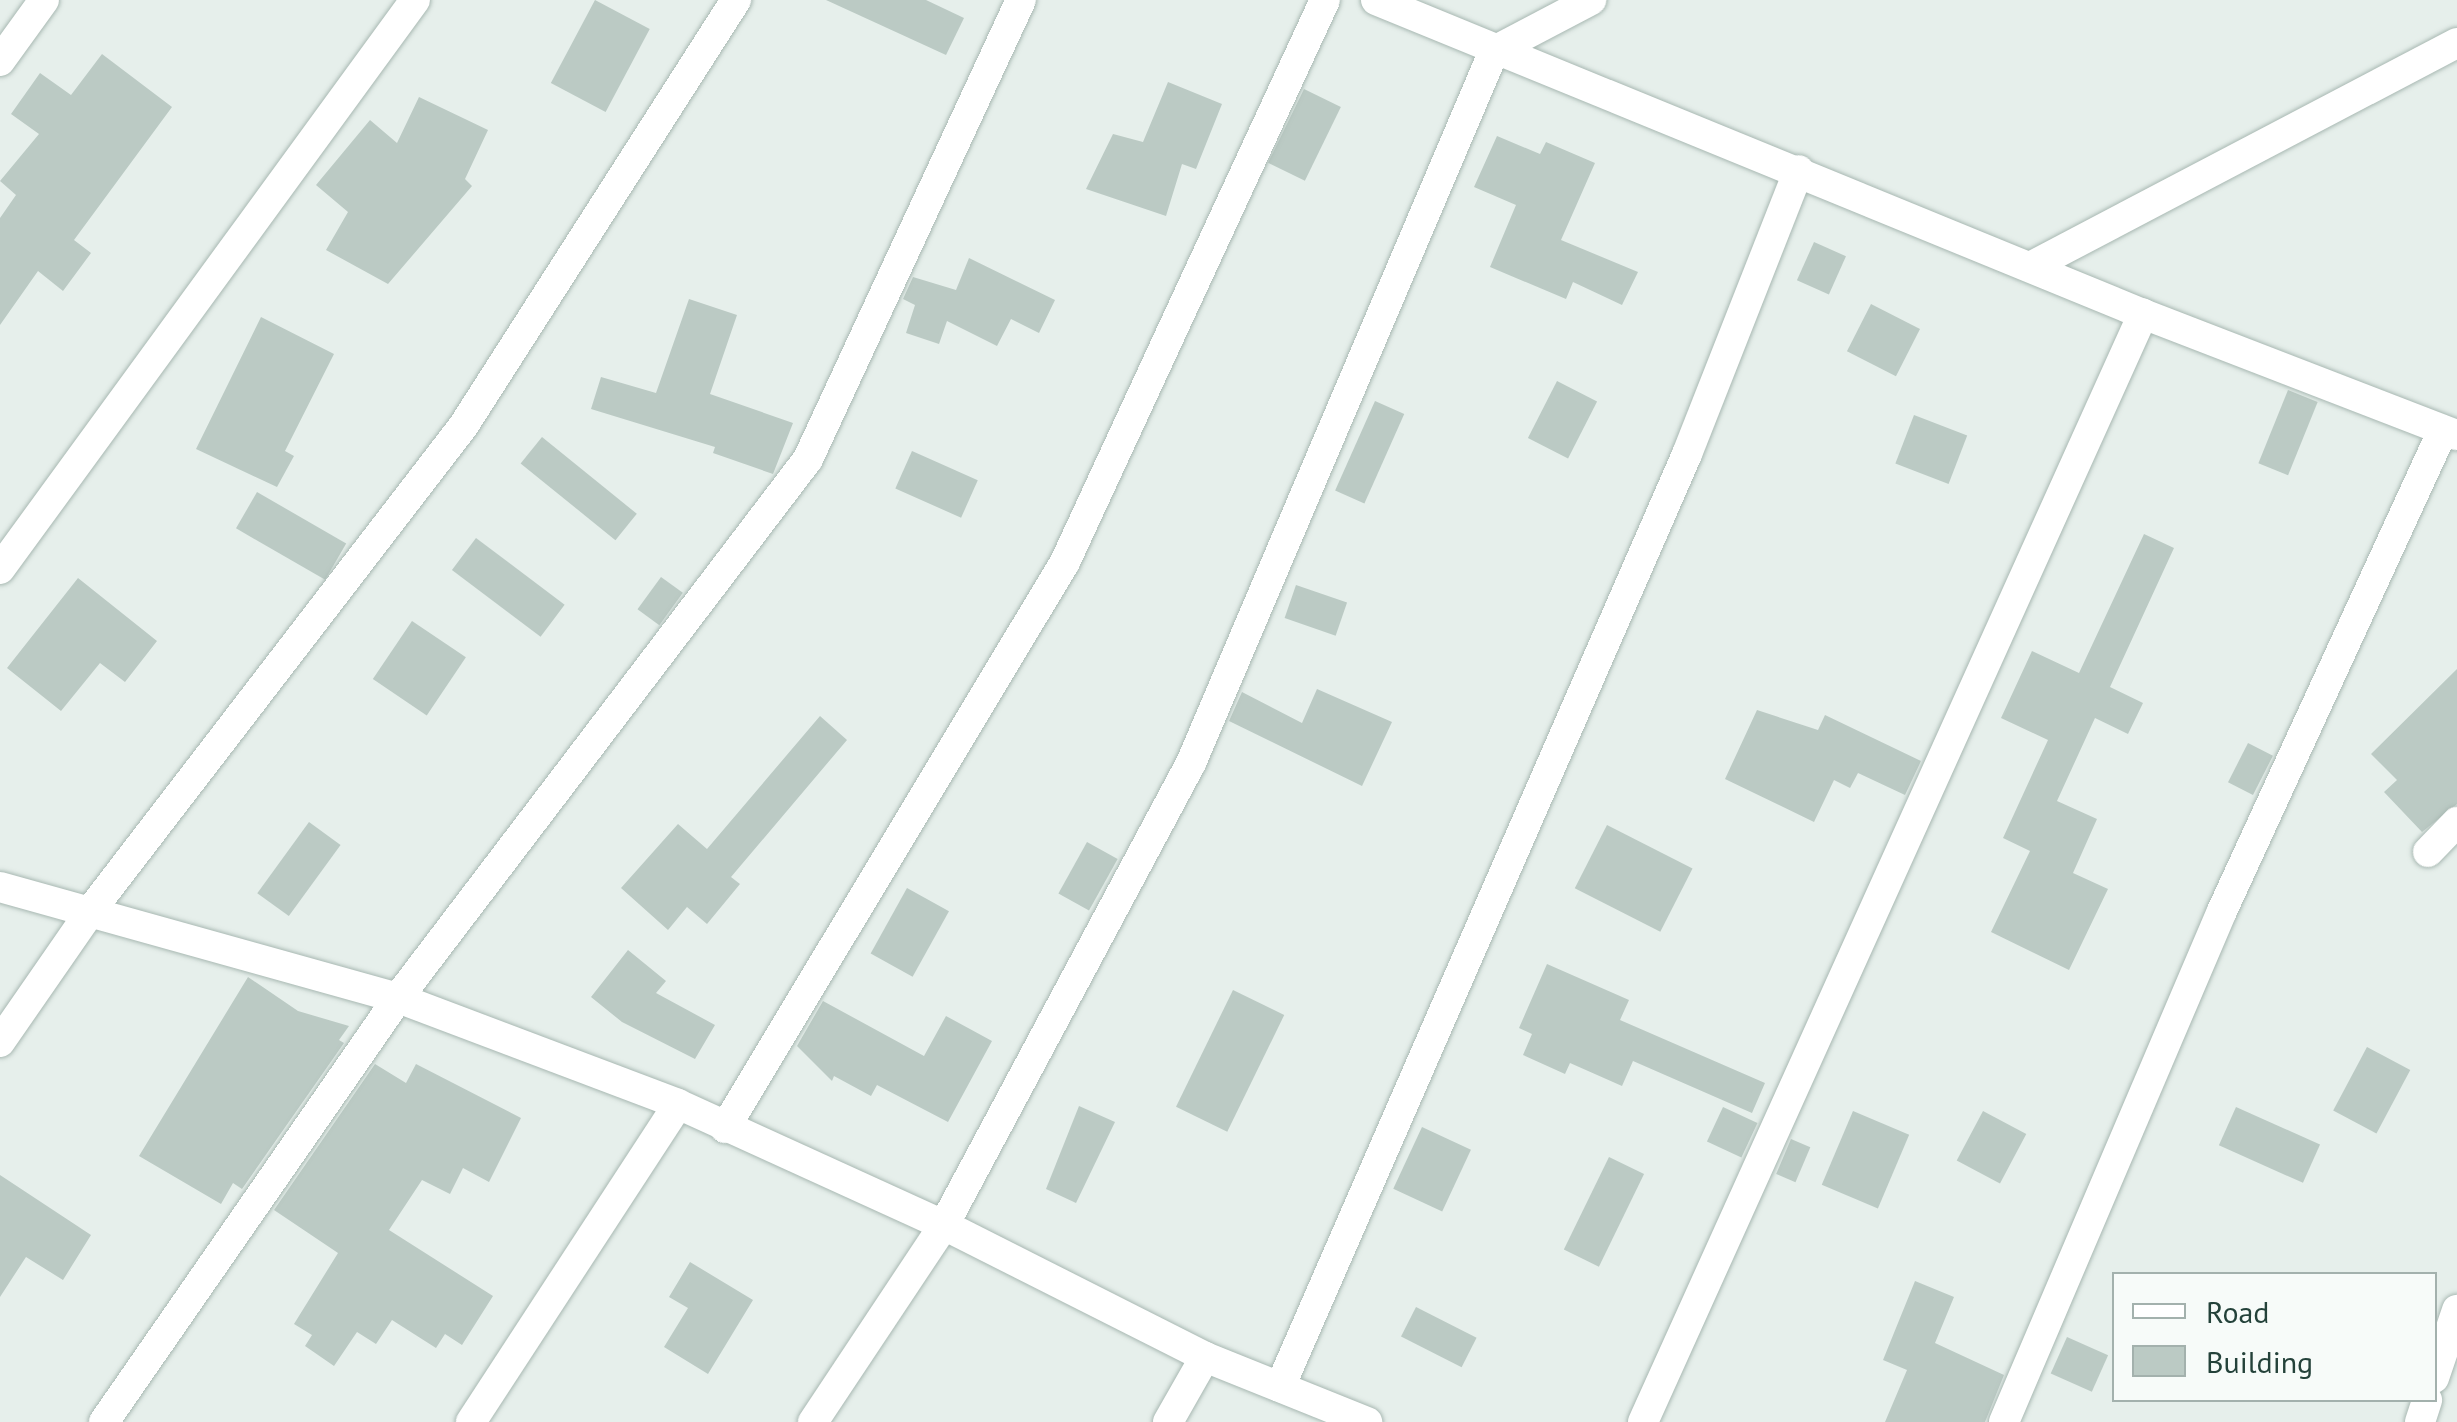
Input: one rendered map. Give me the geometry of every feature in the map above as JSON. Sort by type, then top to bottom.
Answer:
[{"type":"street","points":[[0,61],[44,0]]},
{"type":"street","points":[[0,569],[415,0]]},
{"type":"street","points":[[0,1042],[92,909],[464,425],[736,0]]},
{"type":"street","points":[[104,1422],[398,998],[808,460],[1021,0]]},
{"type":"street","points":[[725,1128],[1065,562],[1325,0]]},
{"type":"street","points":[[1376,0],[2143,314],[2450,432],[2222,911],[2004,1422]]},
{"type":"street","points":[[813,1422],[944,1225],[1191,762],[1494,50],[1592,0]]},
{"type":"street","points":[[2030,267],[2457,43]]},
{"type":"street","points":[[1280,1387],[1688,454],[1799,170]]},
{"type":"street","points":[[1643,1422],[2143,314]]},
{"type":"street","points":[[2428,852],[2457,822]]},
{"type":"street","points":[[0,888],[92,909],[398,998],[678,1104],[944,1225],[1205,1357],[1367,1422]]},
{"type":"street","points":[[472,1422],[678,1104]]},
{"type":"street","points":[[2437,1369],[2457,1310]]},
{"type":"street","points":[[1168,1422],[1205,1357]]},
{"type":"building","points":[[595,0],[650,29],[606,112],[551,83]]},
{"type":"building","points":[[826,0],[926,0],[964,18],[946,55]]},
{"type":"building","points":[[102,54],[172,107],[74,240],[91,253],[63,291],[38,271],[0,325],[0,218],[16,195],[0,181],[39,134],[11,114],[40,73],[71,95]]},
{"type":"building","points":[[1168,82],[1222,104],[1196,169],[1182,164],[1166,216],[1086,189],[1113,134],[1143,142]]},
{"type":"building","points":[[1304,89],[1341,107],[1305,181],[1268,163]]},
{"type":"building","points":[[419,97],[488,130],[465,179],[472,186],[388,284],[326,250],[348,212],[316,185],[370,120],[397,143]]},
{"type":"building","points":[[1497,136],[1540,154],[1546,142],[1595,163],[1561,240],[1638,272],[1622,305],[1573,282],[1566,299],[1490,267],[1516,205],[1474,187]]},
{"type":"building","points":[[1814,242],[1846,256],[1829,295],[1797,280]]},
{"type":"building","points":[[969,258],[1055,300],[1039,333],[1011,319],[997,346],[947,321],[939,344],[906,333],[915,305],[903,299],[913,277],[956,290]]},
{"type":"building","points":[[689,299],[737,315],[710,394],[793,423],[773,474],[713,453],[715,447],[591,409],[601,377],[656,393]]},
{"type":"building","points":[[1871,304],[1920,329],[1896,376],[1847,351]]},
{"type":"building","points":[[261,317],[334,354],[285,451],[294,456],[277,487],[196,449]]},
{"type":"building","points":[[1557,381],[1597,401],[1568,458],[1528,438]]},
{"type":"building","points":[[2288,390],[2318,402],[2288,475],[2258,463]]},
{"type":"building","points":[[1375,401],[1404,414],[1364,504],[1335,491]]},
{"type":"building","points":[[1914,415],[1967,435],[1949,484],[1895,464]]},
{"type":"building","points":[[542,437],[637,514],[615,540],[521,463]]},
{"type":"building","points":[[912,451],[978,480],[961,518],[895,488]]},
{"type":"building","points":[[257,492],[346,544],[325,580],[236,528]]},
{"type":"building","points":[[2144,534],[2174,548],[2110,687],[2143,703],[2128,734],[2095,718],[2057,801],[2097,819],[2073,873],[2108,889],[2069,970],[1991,932],[2030,851],[2003,838],[2048,740],[2001,718],[2032,651],[2079,673]]},
{"type":"building","points":[[476,538],[565,605],[541,637],[452,570]]},
{"type":"building","points":[[661,577],[683,593],[659,625],[637,609]]},
{"type":"building","points":[[78,578],[157,641],[125,682],[100,663],[61,711],[7,668]]},
{"type":"building","points":[[1296,585],[1347,603],[1336,636],[1285,618]]},
{"type":"building","points":[[412,621],[466,657],[427,715],[373,679]]},
{"type":"building","points":[[2457,669],[2457,804],[2422,832],[2384,792],[2397,780],[2371,754]]},
{"type":"building","points":[[1317,689],[1392,722],[1362,786],[1229,721],[1242,692],[1302,723]]},
{"type":"building","points":[[1757,710],[1818,730],[1825,715],[1921,761],[1905,795],[1858,773],[1850,788],[1834,780],[1814,822],[1725,779]]},
{"type":"building","points":[[820,716],[847,740],[731,877],[740,884],[707,924],[687,907],[668,930],[621,888],[678,824],[707,849]]},
{"type":"building","points":[[2248,743],[2273,756],[2253,795],[2228,782]]},
{"type":"building","points":[[309,822],[341,845],[289,916],[257,893]]},
{"type":"building","points":[[1607,825],[1693,869],[1660,932],[1575,888]]},
{"type":"building","points":[[1087,842],[1118,859],[1089,911],[1058,894]]},
{"type":"building","points":[[907,888],[949,911],[913,977],[871,954]]},
{"type":"building","points":[[628,950],[666,981],[656,993],[715,1025],[695,1059],[622,1022],[591,997]]},
{"type":"building","points":[[1547,964],[1629,1000],[1620,1020],[1765,1083],[1752,1113],[1633,1061],[1622,1086],[1570,1063],[1565,1074],[1523,1055],[1532,1034],[1519,1028]]},
{"type":"building","points":[[248,977],[298,1011],[349,1026],[339,1040],[344,1043],[242,1189],[233,1183],[221,1204],[139,1156]]},
{"type":"building","points":[[1233,990],[1284,1015],[1227,1132],[1176,1107]]},
{"type":"building","points":[[823,1001],[924,1056],[946,1016],[992,1041],[948,1122],[877,1085],[871,1096],[834,1076],[832,1081],[797,1046]]},
{"type":"building","points":[[2367,1047],[2410,1070],[2376,1134],[2333,1111]]},
{"type":"building","points":[[375,1064],[406,1083],[416,1064],[521,1118],[489,1182],[463,1168],[450,1194],[422,1180],[389,1230],[493,1296],[462,1345],[445,1334],[436,1348],[392,1320],[376,1344],[357,1332],[334,1366],[305,1346],[312,1335],[294,1324],[338,1253],[274,1210]]},
{"type":"building","points":[[1079,1106],[1115,1122],[1076,1203],[1046,1189]]},
{"type":"building","points":[[1723,1107],[1757,1123],[1741,1157],[1707,1141]]},
{"type":"building","points":[[2236,1107],[2320,1144],[2303,1183],[2219,1145]]},
{"type":"building","points":[[1853,1111],[1909,1135],[1878,1208],[1822,1185]]},
{"type":"building","points":[[1983,1111],[2026,1134],[2000,1183],[1957,1160]]},
{"type":"building","points":[[1422,1127],[1471,1150],[1442,1211],[1393,1189]]},
{"type":"building","points":[[1791,1139],[1810,1147],[1795,1182],[1776,1174]]},
{"type":"building","points":[[1609,1157],[1644,1174],[1599,1267],[1564,1250]]},
{"type":"building","points":[[0,1175],[91,1235],[63,1280],[26,1257],[0,1297]]},
{"type":"building","points":[[690,1262],[753,1300],[708,1374],[664,1347],[688,1308],[669,1297]]},
{"type":"building","points":[[1915,1281],[1954,1297],[1935,1343],[2004,1375],[1985,1422],[1885,1422],[1907,1370],[1883,1360]]},
{"type":"building","points":[[1416,1307],[1477,1338],[1462,1367],[1401,1336]]},
{"type":"building","points":[[2067,1337],[2108,1355],[2092,1392],[2051,1374]]}]
